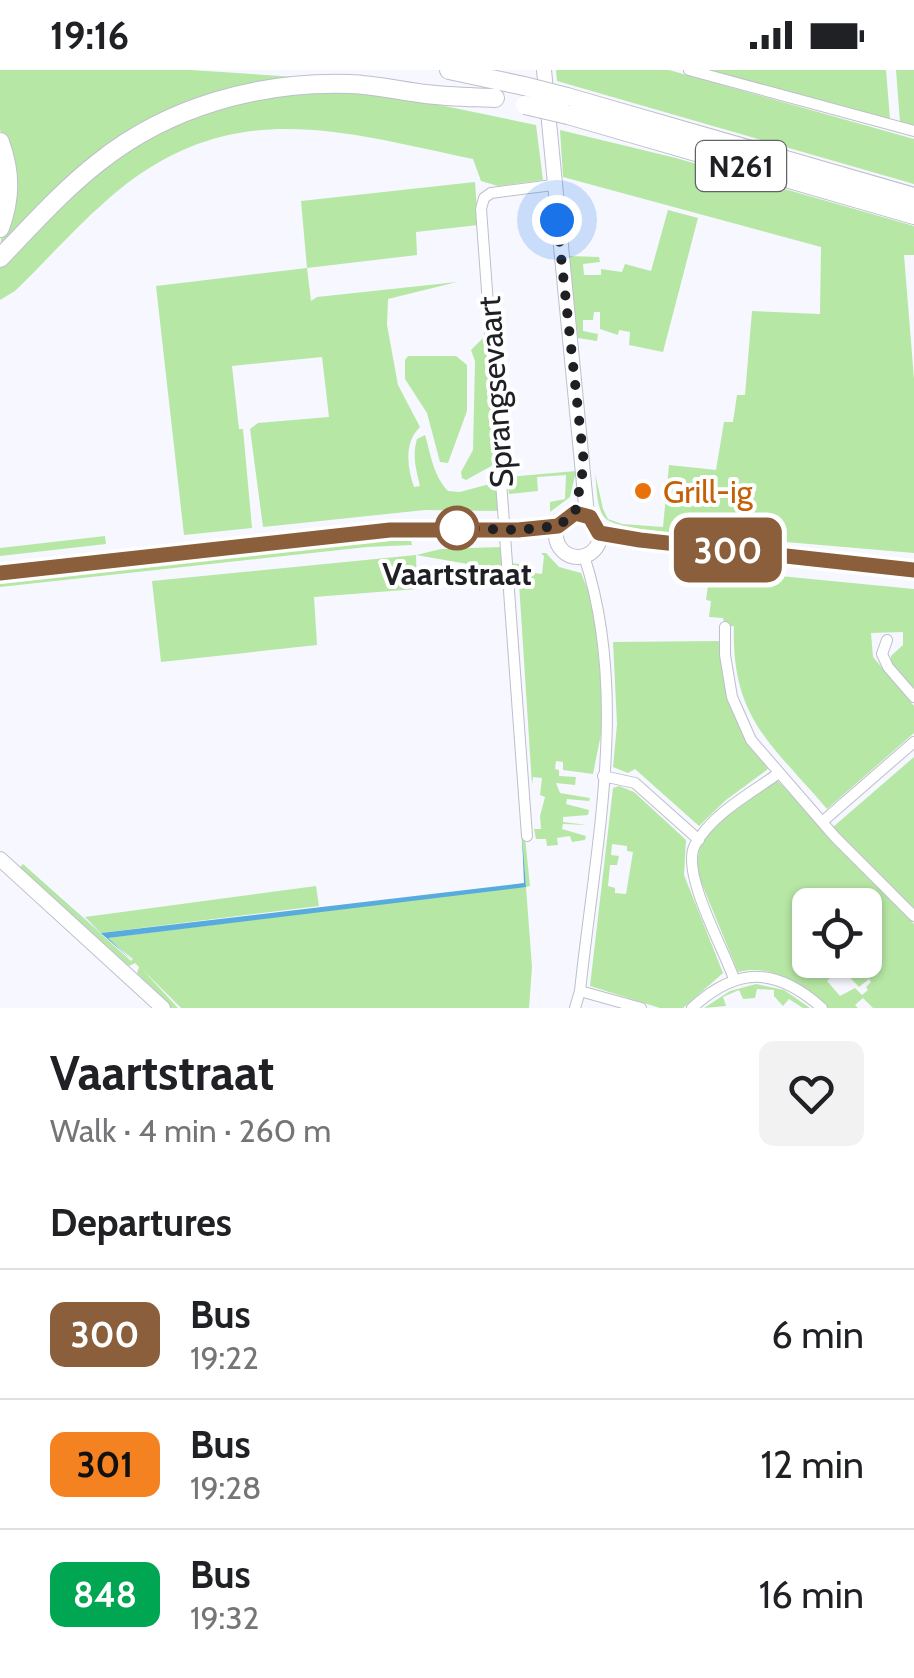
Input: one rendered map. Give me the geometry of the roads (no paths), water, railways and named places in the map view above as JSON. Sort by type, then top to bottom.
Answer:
[{"type":"highway","name":"N261","points":[[338,70],[495,98]]},
{"type":"highway","name":"N261","points":[[449,70],[524,95],[914,197]]},
{"type":"highway","name":"N261","points":[[0,258],[68,188],[114,150],[150,128],[220,100],[285,86],[325,84],[366,85],[428,95],[524,95]]},
{"type":"highway","name":"N261","points":[[568,106],[914,215]]},
{"type":"highway","points":[[0,142],[9,172],[10,193],[0,228]]},
{"type":"street","points":[[0,573],[390,530],[557,532],[581,514],[584,479],[544,70]]},
{"type":"street","points":[[689,70],[914,131]]},
{"type":"street","name":"Sprangsevaart","points":[[527,836],[510,529],[481,209],[484,198],[491,193],[553,185]]},
{"type":"street","points":[[581,514],[595,522],[599,538]]},
{"type":"street","points":[[557,532],[566,554],[584,556]]},
{"type":"street","points":[[599,538],[914,570]]},
{"type":"street","points":[[584,556],[599,538]]},
{"type":"street","points":[[575,1008],[603,776],[607,684],[599,601],[584,556]]},
{"type":"street","points":[[726,627],[727,674],[739,716],[752,740],[822,822],[914,916]]},
{"type":"street","points":[[887,640],[882,654],[888,667],[914,697]]},
{"type":"street","points":[[822,822],[914,742]]},
{"type":"street","points":[[734,979],[692,872],[692,854],[699,840],[725,813],[779,773]]},
{"type":"street","points":[[603,776],[635,783],[699,840]]},
{"type":"street","points":[[0,860],[163,1008]]},
{"type":"street","points":[[692,1008],[734,979],[756,976],[781,981],[822,1008]]},
{"type":"street","points":[[580,991],[640,1008]]},
{"type":"water","points":[[522,836],[526,887],[108,938],[133,961],[22,865],[101,933],[524,883]]},
{"type":"place","name":"Grill-ig","points":[[643,491]]},
{"type":"place","name":"Vaartstraat","points":[[457,528]]}]
